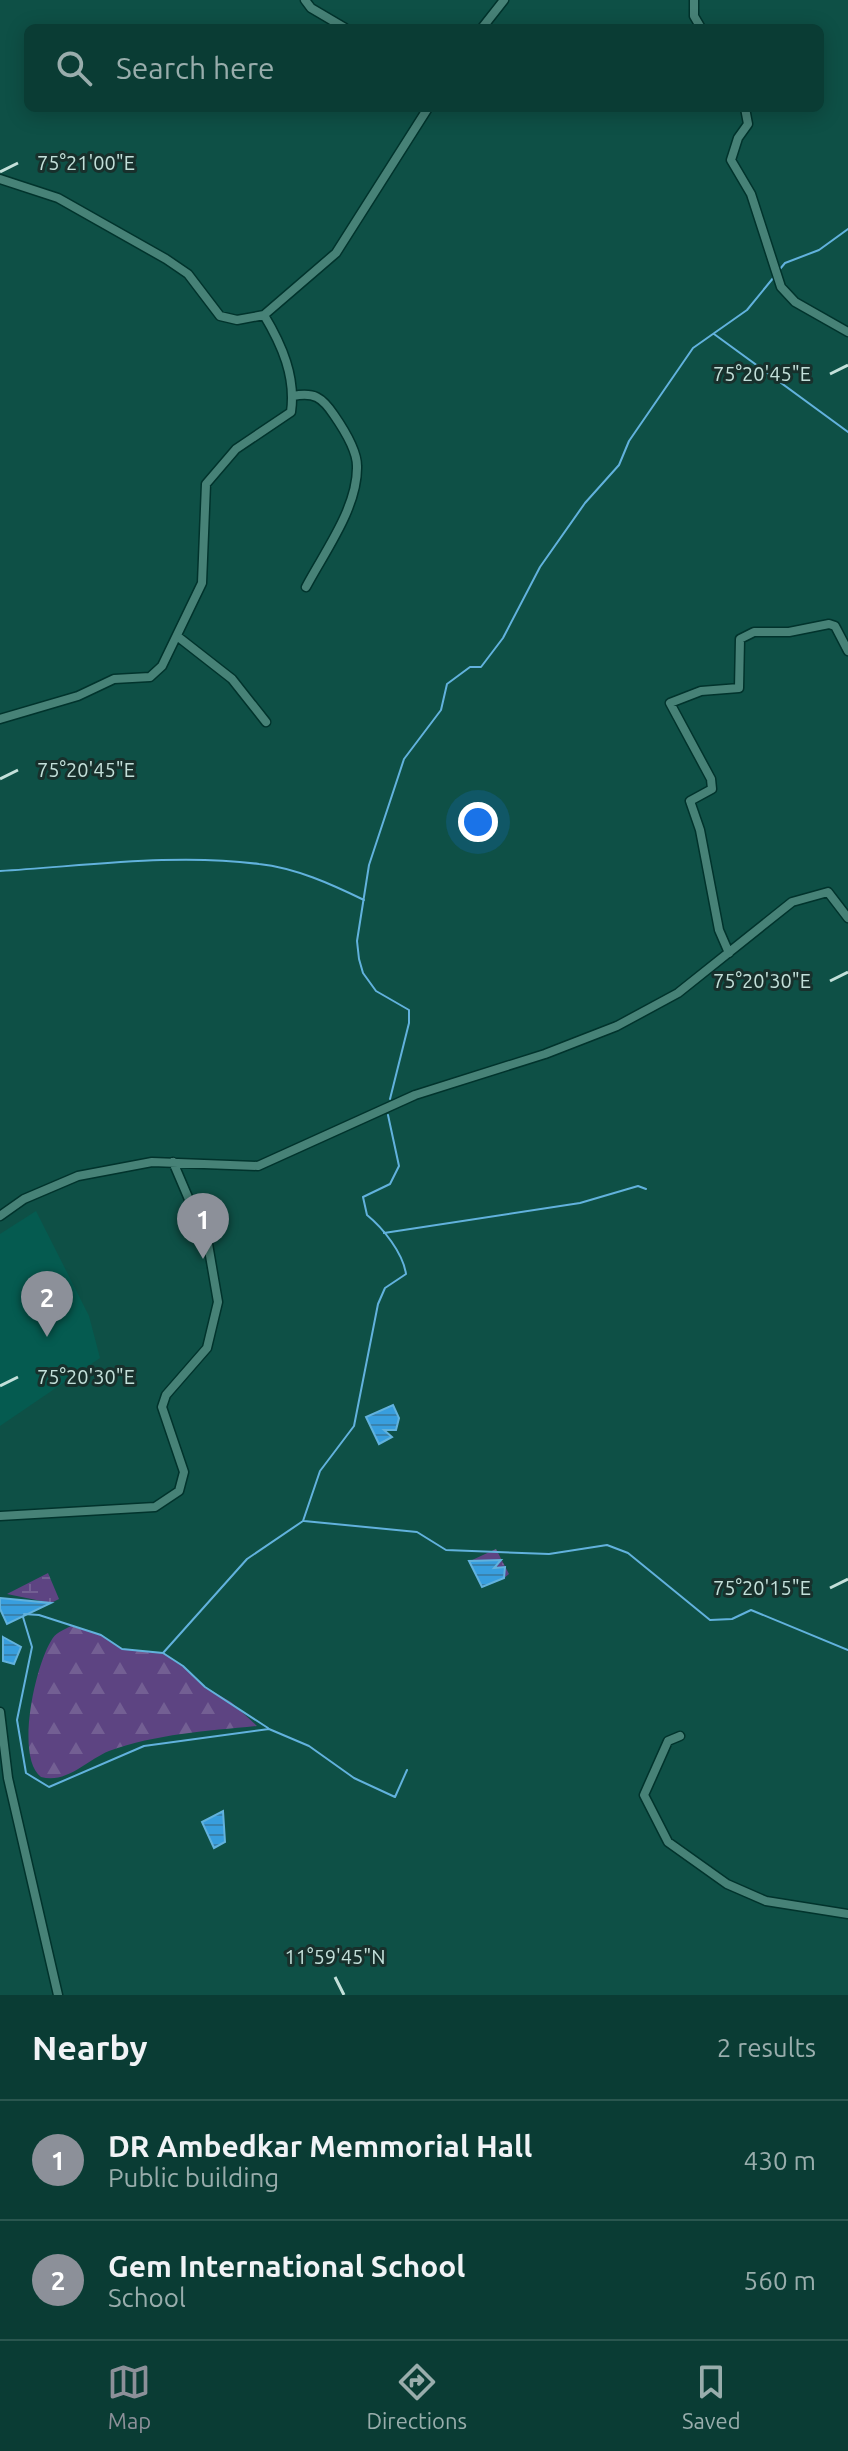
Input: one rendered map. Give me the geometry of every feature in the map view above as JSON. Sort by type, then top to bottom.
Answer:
[{"type":"street","points":[[305,0],[311,8],[338,24]]},
{"type":"street","points":[[485,24],[504,0]]},
{"type":"street","points":[[694,0],[694,16],[699,24]]},
{"type":"street","points":[[0,179],[58,198],[166,259],[188,274],[220,316],[237,320],[264,315],[336,253],[425,112]]},
{"type":"street","points":[[746,112],[748,124],[738,138],[731,160],[751,194],[781,287],[795,302],[848,332]]},
{"type":"street","points":[[0,719],[78,696],[114,679],[150,677],[162,666],[202,583],[206,484],[236,449],[291,412],[293,396],[279,339],[264,315]]},
{"type":"street","points":[[293,396],[309,393],[322,398],[336,417],[358,464],[352,499],[306,587]]},
{"type":"street","points":[[729,953],[719,930],[700,830],[690,801],[712,789],[711,779],[676,722],[670,703],[701,691],[739,688],[740,639],[754,632],[789,632],[829,624],[835,626],[848,651]]},
{"type":"street","points":[[177,636],[232,679],[266,722]]},
{"type":"street","points":[[0,1216],[24,1199],[78,1176],[152,1162],[258,1166],[415,1095],[545,1054],[617,1026],[678,993],[792,902],[828,892],[848,918]]},
{"type":"street","points":[[0,1516],[155,1507],[179,1491],[184,1472],[162,1407],[166,1395],[207,1348],[218,1302],[208,1244],[173,1162]]},
{"type":"street","points":[[0,1712],[8,1778],[58,1995]]},
{"type":"street","points":[[680,1736],[668,1741],[644,1795],[668,1842],[746,1894],[766,1901],[848,1914]]},
{"type":"shaded area","points":[[36,1211],[89,1316],[100,1358],[0,1426],[0,1234]]},
{"type":"shaded area","points":[[393,1405],[399,1418],[396,1430],[384,1430],[392,1437],[379,1444],[366,1417]]},
{"type":"shaded area","points":[[501,1560],[494,1568],[505,1567],[504,1578],[482,1587],[469,1561]]},
{"type":"shaded area","points":[[0,1598],[51,1603],[7,1624],[0,1609]]},
{"type":"shaded area","points":[[3,1637],[21,1647],[14,1664],[3,1661]]},
{"type":"shaded area","points":[[223,1811],[225,1842],[214,1848],[202,1822]]},
{"type":"green space","points":[[496,1549],[509,1574],[504,1578],[504,1567],[494,1568],[498,1560],[470,1561]]},
{"type":"green space","points":[[48,1573],[59,1599],[51,1603],[7,1594]]},
{"type":"green space","points":[[71,1626],[101,1635],[122,1649],[163,1653],[183,1666],[205,1687],[231,1702],[257,1726],[145,1741],[109,1751],[60,1777],[41,1777],[33,1766],[29,1751],[34,1690],[51,1641]]},
{"type":"waterway","points":[[780,269],[785,263],[819,250],[848,229]]},
{"type":"waterway","points":[[390,1099],[409,1023],[409,1010],[376,991],[363,973],[357,941],[369,865],[404,759],[441,710],[447,684],[470,667],[481,667],[503,638],[540,567],[585,503],[619,465],[629,441],[693,348],[747,310],[774,277]]},
{"type":"waterway","points":[[714,334],[848,432]]},
{"type":"waterway","points":[[0,871],[130,862],[227,861],[286,869],[364,900]]},
{"type":"waterway","points":[[24,1614],[39,1615],[101,1635],[122,1649],[163,1653],[247,1559],[303,1521],[320,1471],[354,1426],[378,1304],[385,1288],[406,1274],[391,1242],[367,1215],[363,1197],[390,1184],[399,1166],[388,1115]]},
{"type":"waterway","points":[[384,1233],[580,1203],[638,1186],[646,1189]]},
{"type":"waterway","points":[[304,1521],[417,1532],[446,1550],[549,1554],[607,1545],[628,1553],[710,1620],[732,1619],[751,1610],[848,1650]]},
{"type":"waterway","points":[[23,1617],[32,1647],[17,1720],[26,1773],[49,1787],[144,1746],[269,1729],[309,1746],[354,1778],[395,1797],[407,1770]]},
{"type":"waterway","points":[[163,1653],[183,1666],[205,1687],[268,1728]]},
{"type":"place","name":"DR Ambedkar Memmorial Hall","points":[[203,1259]]},
{"type":"place","name":"Gem International School","points":[[47,1337]]}]
